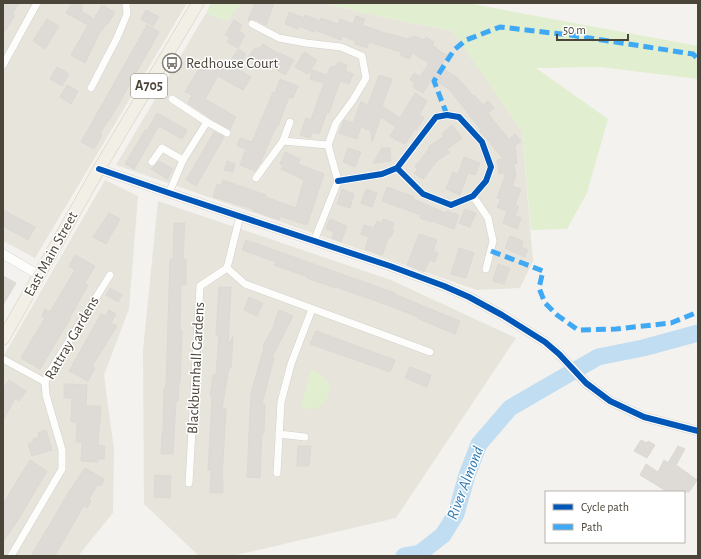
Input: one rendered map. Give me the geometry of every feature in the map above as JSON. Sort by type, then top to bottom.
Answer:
[{"type":"main road","name":"A705","points":[[99,169],[198,3]]},
{"type":"main road","name":"East Main Street","points":[[3,339],[99,169]]},
{"type":"street","points":[[3,66],[37,3]]},
{"type":"street","points":[[91,88],[117,38],[127,14],[126,3]]},
{"type":"street","points":[[252,24],[279,38],[341,47],[362,56],[366,78],[353,100],[336,123],[328,145],[338,181],[314,241]]},
{"type":"street","points":[[172,99],[227,133]]},
{"type":"street","points":[[338,181],[382,174],[398,168],[436,117],[446,115],[459,117],[482,142],[491,167],[486,181],[473,196],[451,205],[424,194],[398,168]]},
{"type":"street","points":[[169,194],[184,160],[207,122]]},
{"type":"street","points":[[256,178],[283,141],[290,122]]},
{"type":"street","points":[[283,141],[328,145]]},
{"type":"street","points":[[152,162],[162,148],[184,160]]},
{"type":"street","points":[[99,169],[444,286],[469,297],[531,332],[552,347],[579,376],[597,392],[624,409],[644,417],[698,431]]},
{"type":"street","points":[[473,196],[488,218],[493,241],[486,269]]},
{"type":"street","points":[[240,216],[227,268],[245,284],[430,352]]},
{"type":"street","points":[[3,254],[39,275]]},
{"type":"street","name":"Blackburnhall Gardens","points":[[190,483],[200,286],[227,268]]},
{"type":"street","name":"Rattray Gardens","points":[[11,556],[62,469],[62,450],[46,395],[45,382],[110,275]]},
{"type":"street","points":[[277,473],[281,402],[291,364],[312,309]]},
{"type":"street","points":[[3,359],[45,382]]},
{"type":"street","points":[[279,434],[305,437]]},
{"type":"shaded area","points":[[3,3],[187,3],[35,258],[3,241]]},
{"type":"shaded area","points":[[241,3],[323,3],[382,17],[453,31],[522,132],[533,261],[520,288],[477,290],[116,165],[206,13],[227,21]]},
{"type":"shaded area","points":[[105,180],[138,196],[129,309],[104,375],[114,450],[113,513],[78,556],[3,556],[3,357]]},
{"type":"shaded area","points":[[158,201],[391,280],[516,338],[396,518],[232,556],[199,556],[144,504],[143,350]]},
{"type":"green space","points":[[211,3],[241,3],[227,21],[206,13]]},
{"type":"green space","points":[[323,3],[467,3],[698,46],[698,79],[600,67],[536,68],[608,119],[587,193],[567,229],[531,230],[522,132],[453,31],[382,17]]},
{"type":"green space","points":[[311,370],[320,374],[326,380],[329,387],[328,395],[325,401],[319,406],[311,409],[301,408]]},
{"type":"building","points":[[3,3],[19,3],[12,14],[15,15],[3,34]]},
{"type":"building","points":[[72,3],[78,3],[83,6],[81,11],[94,19],[102,5],[115,12],[108,24],[107,23],[99,34],[85,63],[71,55],[88,25],[66,13]]},
{"type":"building","points":[[255,3],[274,3],[266,25],[254,19],[248,20]]},
{"type":"building","points":[[146,10],[159,17],[153,26],[141,19]]},
{"type":"building","points":[[289,12],[304,18],[305,15],[320,21],[321,18],[338,24],[340,19],[353,24],[356,16],[365,19],[362,25],[391,35],[407,39],[414,36],[424,40],[426,37],[434,42],[432,45],[448,55],[440,67],[458,78],[473,96],[474,95],[483,105],[488,101],[494,108],[488,113],[497,125],[509,139],[515,134],[521,141],[515,146],[517,163],[514,164],[516,175],[512,186],[521,189],[515,205],[519,206],[515,216],[521,218],[517,229],[503,223],[507,211],[497,207],[501,199],[497,198],[506,173],[499,174],[497,160],[503,159],[479,131],[481,130],[449,89],[432,79],[423,93],[413,87],[415,83],[410,80],[414,73],[420,77],[429,63],[412,53],[410,59],[400,55],[401,52],[369,42],[367,48],[355,44],[356,41],[342,36],[341,40],[315,30],[314,32],[299,26],[298,29],[285,24]]},
{"type":"building","points":[[47,19],[59,26],[45,49],[33,41]]},
{"type":"building","points":[[234,20],[242,25],[239,31],[245,35],[238,48],[227,42],[230,37],[225,35]]},
{"type":"building","points":[[147,25],[159,32],[109,121],[108,120],[100,134],[102,135],[94,149],[81,142]]},
{"type":"building","points":[[263,44],[279,54],[280,53],[294,60],[285,75],[271,66],[269,69],[248,57],[254,49],[261,47]]},
{"type":"building","points":[[238,49],[246,54],[237,69],[251,77],[243,90],[218,76],[205,99],[236,117],[230,129],[188,103],[192,95],[185,92],[201,65],[207,68],[212,59],[221,64],[223,61],[229,64]]},
{"type":"building","points":[[304,52],[317,60],[308,74],[295,67]]},
{"type":"building","points":[[338,62],[347,65],[345,71],[353,74],[349,84],[340,81],[329,113],[327,112],[319,134],[313,132],[310,138],[300,135],[306,118],[311,120],[324,83],[310,79],[312,70],[327,75],[330,67],[336,66]]},
{"type":"building","points":[[57,67],[69,74],[62,86],[50,79]]},
{"type":"building","points":[[379,75],[392,79],[382,106],[400,118],[415,93],[427,101],[419,115],[424,118],[405,144],[390,136],[396,127],[381,117],[372,142],[370,126],[369,130],[361,127],[357,139],[339,133],[344,120],[353,123],[361,102],[368,105]]},
{"type":"building","points":[[280,79],[298,86],[293,98],[289,97],[278,126],[273,133],[261,162],[255,171],[240,165],[246,149],[237,146],[240,138],[252,142]]},
{"type":"building","points":[[67,85],[78,91],[71,104],[60,97]]},
{"type":"building","points":[[157,113],[187,130],[182,139],[159,126],[134,169],[125,164]]},
{"type":"building","points":[[452,125],[462,138],[446,150],[450,152],[436,162],[423,179],[414,173],[418,169],[415,167],[429,149],[428,147],[444,136],[442,134]]},
{"type":"building","points":[[214,132],[224,137],[196,186],[186,180]]},
{"type":"building","points":[[348,148],[361,152],[355,167],[343,162]]},
{"type":"building","points":[[382,148],[390,148],[391,161],[373,163]]},
{"type":"building","points":[[285,152],[300,159],[298,164],[324,174],[307,225],[280,216],[279,220],[252,210],[253,209],[213,197],[217,184],[221,186],[223,180],[266,195],[266,197],[296,208],[304,180],[281,169],[283,165],[280,164]]},
{"type":"building","points":[[464,157],[480,163],[475,175],[468,173],[460,195],[446,189],[453,172],[458,174]]},
{"type":"building","points":[[159,161],[173,169],[167,179],[151,169]]},
{"type":"building","points":[[227,161],[235,164],[233,172],[224,170]]},
{"type":"building","points":[[387,187],[414,197],[413,199],[446,213],[447,211],[459,215],[454,229],[420,218],[421,215],[382,201]]},
{"type":"building","points":[[342,189],[354,194],[350,208],[337,204]]},
{"type":"building","points":[[366,189],[377,193],[372,207],[361,203]]},
{"type":"building","points":[[465,209],[476,213],[470,227],[459,223]]},
{"type":"building","points":[[3,210],[35,227],[28,240],[3,226]]},
{"type":"building","points":[[109,213],[120,219],[106,244],[93,237]]},
{"type":"building","points":[[330,219],[347,226],[341,242],[332,238],[334,232],[326,229]]},
{"type":"building","points":[[383,219],[394,223],[392,229],[394,230],[391,237],[389,236],[382,255],[365,249],[369,237],[361,234],[364,225],[374,228],[377,221],[382,223]]},
{"type":"building","points":[[174,223],[185,223],[183,259],[186,259],[186,285],[181,285],[180,330],[182,330],[180,383],[178,401],[176,401],[173,454],[161,454],[164,388],[166,388],[170,259],[173,259]]},
{"type":"building","points":[[419,234],[437,240],[433,251],[438,253],[435,262],[429,260],[424,272],[407,265]]},
{"type":"building","points":[[510,236],[523,241],[521,247],[528,250],[525,257],[505,248]]},
{"type":"building","points":[[246,240],[395,293],[394,294],[460,321],[455,334],[390,306],[307,278],[308,277],[274,265],[276,262],[242,250]]},
{"type":"building","points":[[459,248],[474,253],[466,278],[451,274]]},
{"type":"building","points":[[75,255],[95,266],[85,283],[88,285],[70,319],[40,369],[21,358],[45,318],[42,316],[45,309],[50,312],[75,270],[69,266]]},
{"type":"building","points":[[498,264],[510,268],[504,284],[493,281]]},
{"type":"building","points":[[3,276],[16,283],[3,305]]},
{"type":"building","points":[[219,287],[231,287],[228,346],[233,336],[231,368],[229,368],[222,408],[226,408],[222,478],[223,493],[210,493],[211,471],[208,470],[212,397],[210,396],[213,375],[216,375],[219,335],[216,335]]},
{"type":"building","points":[[110,288],[122,295],[118,302],[106,295]]},
{"type":"building","points":[[249,297],[263,303],[257,316],[244,310]]},
{"type":"building","points":[[109,310],[116,314],[111,323],[117,326],[92,366],[95,368],[88,381],[69,371],[101,314],[105,316]]},
{"type":"building","points":[[279,310],[293,316],[272,358],[274,358],[262,404],[265,404],[260,478],[247,477],[251,393],[264,347],[263,346],[275,324],[274,323]]},
{"type":"building","points":[[316,331],[395,360],[390,372],[310,344]]},
{"type":"building","points":[[410,367],[431,375],[427,387],[405,378]]},
{"type":"building","points":[[9,380],[26,391],[19,401],[15,398],[3,421],[3,389]]},
{"type":"building","points":[[64,384],[87,385],[86,406],[101,406],[98,445],[105,446],[104,459],[98,459],[98,462],[81,461],[82,442],[76,442],[77,422],[71,422],[72,398],[64,398]]},
{"type":"building","points":[[46,430],[52,450],[32,456],[28,444],[34,442],[33,439],[39,437],[38,433]]},
{"type":"building","points":[[641,440],[647,443],[648,441],[655,445],[647,458],[634,451]]},
{"type":"building","points":[[298,446],[311,446],[309,466],[297,466]]},
{"type":"building","points":[[678,446],[685,449],[676,465],[697,480],[689,492],[666,491],[640,475],[646,464],[658,472],[664,460],[668,463]]},
{"type":"building","points":[[30,460],[47,471],[20,517],[3,542],[3,504]]},
{"type":"building","points":[[85,468],[104,479],[101,486],[98,484],[89,499],[91,501],[87,508],[84,505],[55,556],[31,556],[67,495]]},
{"type":"building","points":[[155,475],[171,476],[170,498],[154,497]]},
{"type":"waterway","name":"River Almond","points":[[404,556],[420,553],[443,535],[456,514],[467,475],[479,444],[510,408],[598,357],[643,348],[698,333]]},
{"type":"marked path","points":[[447,115],[434,81],[454,50],[466,40],[500,27],[570,35],[693,54],[698,59]]},
{"type":"marked path","points":[[491,251],[543,271],[539,288],[545,303],[557,315],[578,330],[616,329],[671,323],[698,312]]},
{"type":"cycle path","points":[[338,181],[382,174],[397,168],[436,117],[447,115],[459,117],[482,142],[491,167],[486,181],[473,196],[451,205],[423,194],[397,168]]},
{"type":"cycle path","points":[[99,169],[390,266],[444,286],[469,297],[502,315],[545,342],[559,354],[586,383],[610,401],[644,417],[698,431]]},
{"type":"place","name":"Redhouse Court","points":[[172,63]]}]
